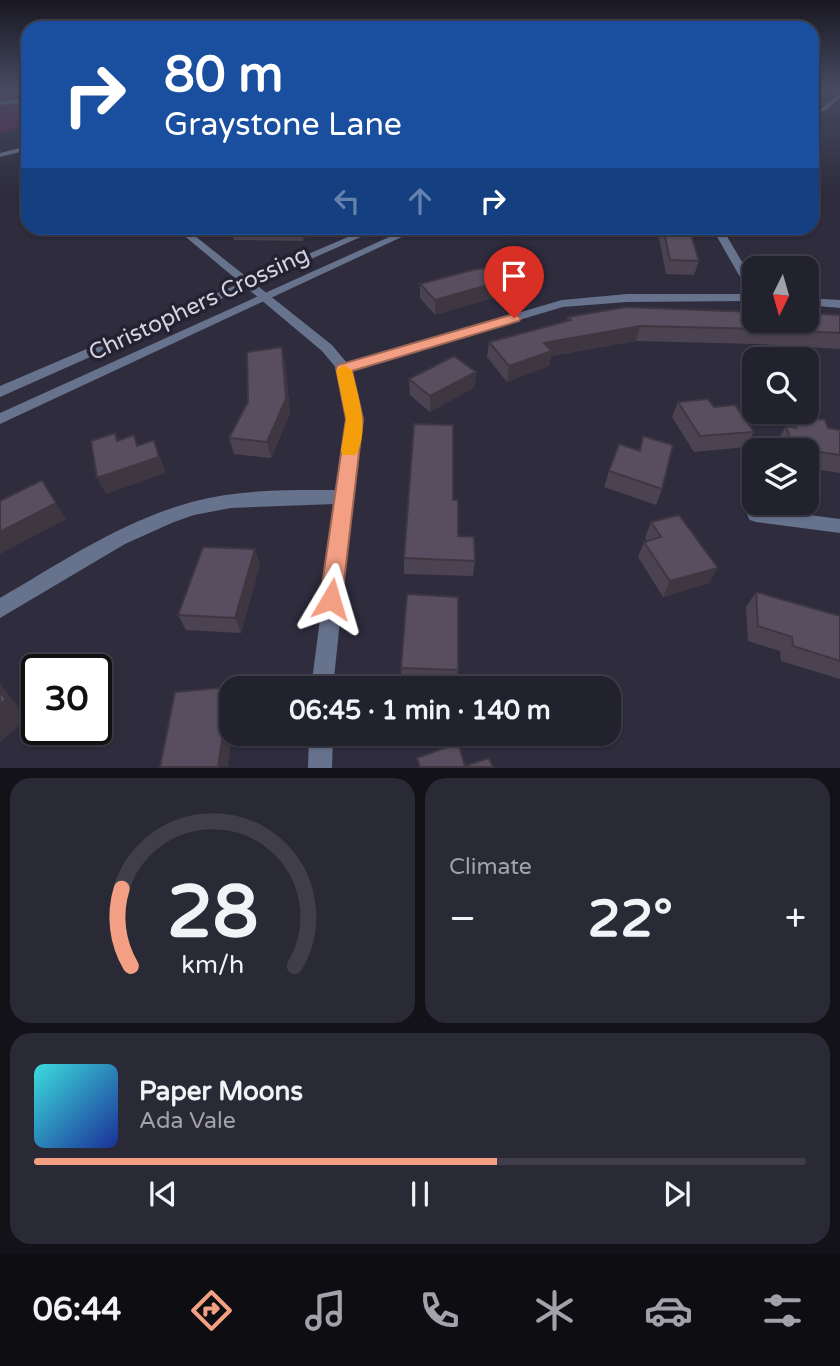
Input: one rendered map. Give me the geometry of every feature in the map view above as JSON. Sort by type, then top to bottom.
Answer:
[{"type":"street","points":[[0,155],[21,150]]},
{"type":"street","points":[[188,235],[327,348],[344,368],[354,419],[323,676]]},
{"type":"street","name":"Christophers Crossing","points":[[0,392],[360,235]]},
{"type":"street","name":"Christophers Crossing","points":[[0,419],[401,235]]},
{"type":"street","points":[[721,235],[742,270]]},
{"type":"street","points":[[344,368],[562,304],[627,298],[742,298]]},
{"type":"street","points":[[819,303],[840,304]]},
{"type":"street","points":[[0,609],[133,531],[194,508],[259,498],[343,497]]},
{"type":"street","points":[[756,515],[840,526]]},
{"type":"street","points":[[320,768],[321,746]]},
{"type":"shaded area","points":[[0,125],[21,125],[21,128],[0,133]]},
{"type":"building","points":[[665,235],[691,235],[699,261],[670,260]]},
{"type":"building","points":[[535,260],[538,271],[435,300],[420,284],[472,270]]},
{"type":"building","points":[[626,307],[742,312],[742,328],[640,326],[544,343],[552,351],[509,366],[489,342],[571,320],[568,317]]},
{"type":"building","points":[[819,314],[840,315],[840,333],[819,332]]},
{"type":"building","points":[[282,347],[286,399],[267,442],[229,438],[248,402],[247,352]]},
{"type":"building","points":[[454,356],[476,372],[430,396],[409,379]]},
{"type":"building","points":[[708,399],[714,407],[735,405],[742,415],[742,424],[748,424],[754,432],[700,436],[678,402]]},
{"type":"building","points":[[819,419],[825,420],[828,428],[840,430],[840,455],[819,452],[819,438],[790,438],[786,426],[796,428],[795,424],[819,424]]},
{"type":"building","points":[[414,424],[453,425],[453,500],[458,500],[458,536],[474,537],[475,561],[404,558]]},
{"type":"building","points":[[115,433],[117,441],[134,435],[137,446],[154,440],[159,457],[97,478],[91,441]]},
{"type":"building","points":[[643,436],[673,445],[662,489],[609,471],[619,444],[640,451]]},
{"type":"building","points":[[42,480],[56,503],[0,532],[0,501]]},
{"type":"building","points":[[679,515],[718,568],[670,581],[644,542],[661,537],[651,522]]},
{"type":"building","points":[[203,547],[255,549],[235,618],[178,615]]},
{"type":"building","points":[[756,592],[840,616],[840,661],[793,646],[792,637],[758,626]]},
{"type":"building","points":[[407,594],[458,597],[458,670],[401,668]]},
{"type":"building","points":[[219,688],[219,746],[221,746],[218,767],[160,767],[175,692]]},
{"type":"building","points":[[0,692],[6,699],[0,704]]},
{"type":"building","points":[[450,746],[459,746],[465,766],[489,758],[493,767],[420,767],[417,758]]},
{"type":"slow traffic","points":[[344,370],[354,419],[350,451]]},
{"type":"route","points":[[331,599],[354,419],[344,368],[514,318]]}]
